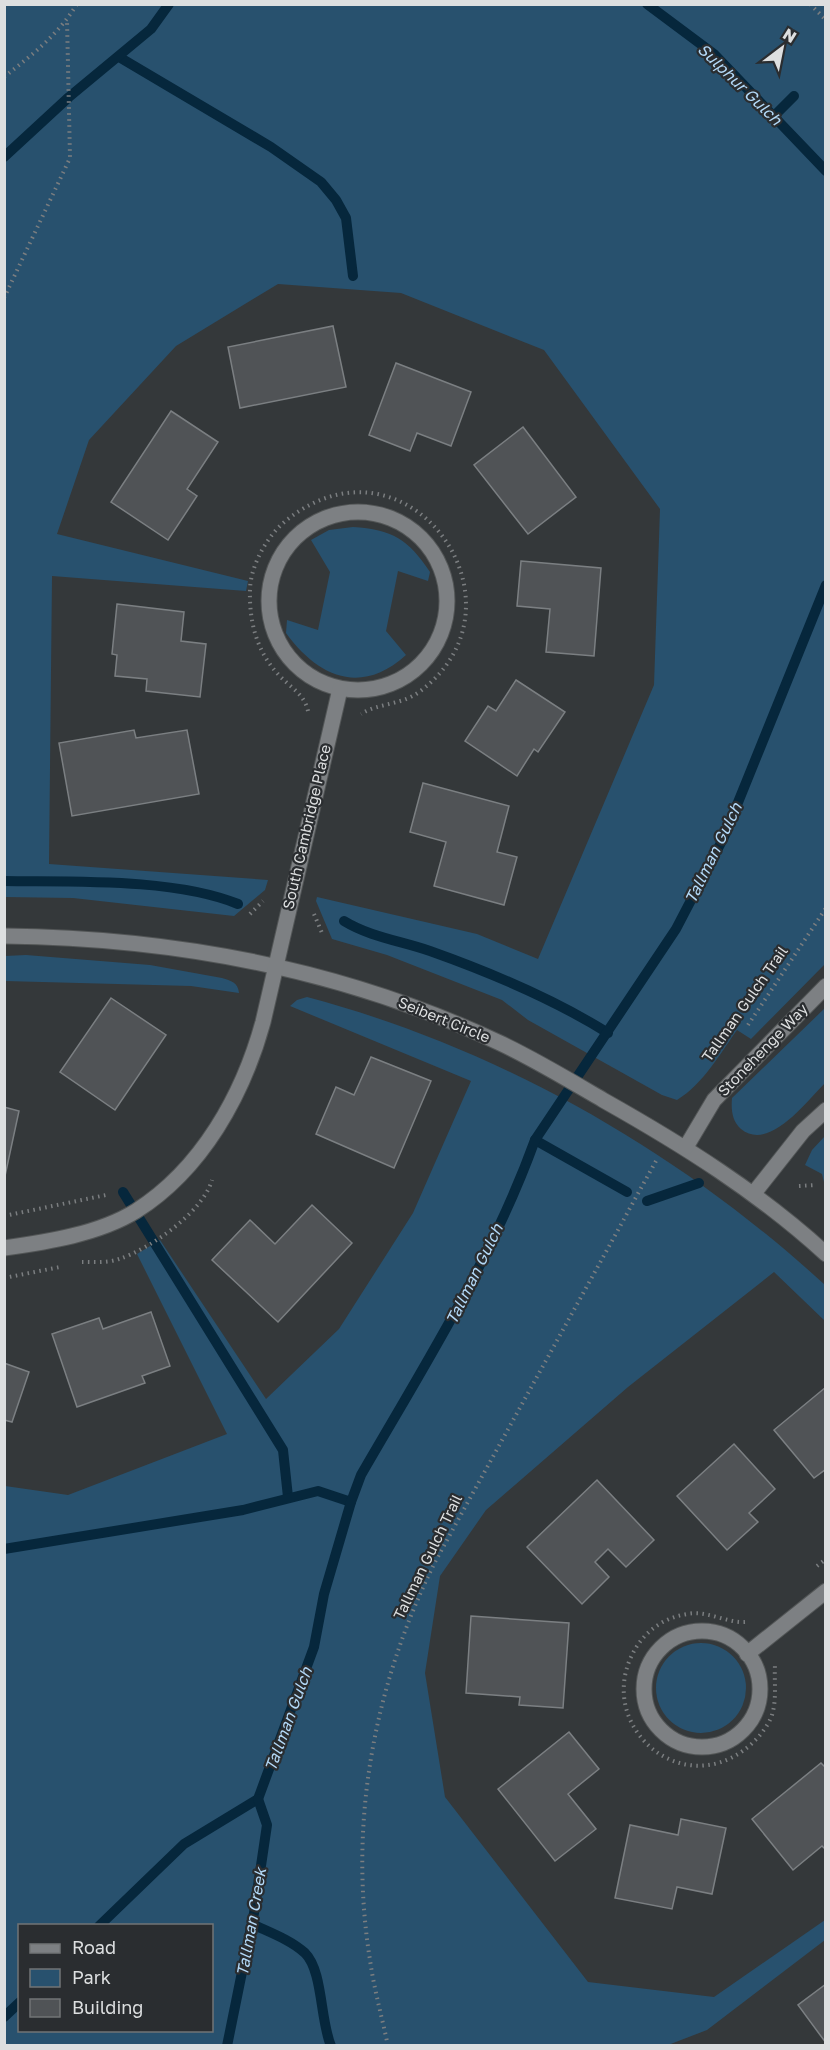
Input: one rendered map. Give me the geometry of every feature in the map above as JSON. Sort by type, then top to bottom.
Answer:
[{"type":"street","points":[[371,513],[401,523],[414,531],[435,556],[446,585],[446,617],[439,640],[426,660],[402,680],[372,690],[340,689],[310,677],[286,655],[272,626],[268,610],[271,577],[285,549],[309,526],[338,514],[371,513]]},
{"type":"street","name":"South Cambridge Place","points":[[4,1248],[68,1236],[122,1218],[157,1195],[180,1175],[218,1126],[242,1082],[257,1042],[340,689]]},
{"type":"street","name":"Seibert Circle","points":[[4,936],[129,943],[231,957],[274,966],[392,999],[473,1031],[529,1058],[686,1147],[754,1193],[825,1254]]},
{"type":"street","name":"Stonehenge Way","points":[[686,1147],[714,1100],[825,986]]},
{"type":"street","points":[[754,1193],[803,1131],[825,1110]]},
{"type":"street","points":[[747,1654],[825,1591]]},
{"type":"street","points":[[696,1632],[716,1633],[733,1641],[747,1654],[756,1671],[760,1691],[755,1711],[738,1734],[711,1746],[691,1746],[673,1739],[652,1718],[645,1700],[644,1681],[656,1655],[669,1642],[696,1632]]},
{"type":"path","points":[[4,77],[43,46],[67,20],[77,4]]},
{"type":"path","points":[[810,4],[825,20]]},
{"type":"path","points":[[4,298],[70,158],[67,20]]},
{"type":"path","name":"Tallman Gulch Trail","points":[[746,1028],[825,908]]},
{"type":"path","name":"Tallman Gulch Trail","points":[[388,2046],[370,1961],[362,1874],[371,1754],[390,1674],[410,1616],[441,1550],[659,1155]]},
{"type":"path","points":[[799,1186],[815,1185]]},
{"type":"path","points":[[4,1216],[109,1194]]},
{"type":"path","points":[[809,1573],[825,1559]]},
{"type":"path","points":[[750,1620],[740,1622],[690,1613],[667,1620],[647,1633],[633,1653],[625,1677],[627,1713],[636,1730],[652,1749],[679,1764],[711,1765],[736,1756],[757,1738],[771,1718],[776,1694],[774,1666],[779,1656]]},
{"type":"green space","points":[[5,4],[825,5],[825,964],[751,1039],[737,1030],[703,1077],[677,1100],[662,1095],[528,1020],[502,1000],[387,955],[332,939],[316,901],[317,897],[477,934],[538,959],[654,685],[660,509],[544,350],[401,293],[278,284],[176,346],[89,440],[57,534],[248,581],[246,591],[52,576],[49,864],[268,880],[265,890],[234,916],[73,898],[5,897]]},
{"type":"green space","points":[[353,527],[379,530],[398,538],[415,552],[430,572],[428,581],[398,571],[386,631],[406,655],[389,668],[373,675],[357,678],[341,676],[326,670],[312,661],[286,633],[287,620],[318,630],[330,572],[311,540],[329,530]]},
{"type":"green space","points":[[26,955],[150,965],[222,978],[236,984],[239,993],[191,986],[5,981],[5,956]]},
{"type":"green space","points":[[307,997],[378,1019],[448,1045],[517,1075],[648,1148],[769,1236],[825,1285],[825,1321],[774,1272],[628,1387],[486,1510],[440,1576],[425,1673],[445,1797],[588,1982],[714,1997],[825,1920],[825,1940],[707,2030],[668,2045],[5,2045],[5,1486],[68,1495],[227,1434],[137,1254],[160,1240],[266,1399],[339,1329],[413,1213],[471,1081],[290,1006],[297,1000]]},
{"type":"green space","points":[[825,1008],[825,1083],[797,1112],[775,1130],[763,1134],[752,1134],[741,1129],[733,1115],[732,1098]]},
{"type":"green space","points":[[825,1136],[825,1186],[822,1174],[805,1165],[812,1150]]},
{"type":"green space","points":[[701,1643],[718,1647],[733,1656],[742,1671],[746,1688],[742,1705],[733,1720],[718,1729],[701,1733],[684,1729],[669,1720],[660,1705],[656,1688],[660,1671],[669,1656],[684,1647]]},
{"type":"building","points":[[333,326],[346,387],[240,408],[228,347]]},
{"type":"building","points":[[396,363],[471,392],[451,446],[417,433],[410,451],[369,435]]},
{"type":"building","points":[[171,411],[218,442],[187,489],[197,496],[168,540],[111,502]]},
{"type":"building","points":[[523,427],[576,497],[528,534],[474,465]]},
{"type":"building","points":[[521,561],[601,568],[594,656],[546,652],[550,609],[517,606]]},
{"type":"building","points":[[117,604],[184,612],[181,641],[206,644],[200,697],[146,691],[147,679],[115,676],[117,655],[112,654]]},
{"type":"building","points":[[516,680],[565,712],[538,752],[534,749],[517,776],[465,741],[488,706],[496,711]]},
{"type":"building","points":[[134,730],[136,738],[187,730],[199,794],[72,816],[59,743]]},
{"type":"building","points":[[423,783],[509,806],[497,852],[517,857],[504,905],[434,886],[446,842],[410,832]]},
{"type":"building","points":[[111,998],[166,1035],[115,1110],[60,1072]]},
{"type":"building","points":[[371,1057],[431,1081],[394,1168],[316,1134],[336,1087],[354,1095]]},
{"type":"building","points":[[4,1107],[19,1111],[5,1176],[4,1176]]},
{"type":"building","points":[[312,1205],[352,1243],[278,1322],[212,1260],[250,1220],[275,1244]]},
{"type":"building","points":[[151,1312],[170,1366],[142,1376],[145,1383],[77,1407],[52,1334],[99,1318],[103,1329]]},
{"type":"building","points":[[4,1363],[29,1372],[12,1422],[4,1420]]},
{"type":"building","points":[[826,1387],[826,1469],[814,1478],[774,1430]]},
{"type":"building","points":[[734,1444],[775,1489],[749,1513],[758,1522],[727,1550],[677,1496]]},
{"type":"building","points":[[597,1480],[654,1540],[626,1567],[608,1549],[595,1562],[609,1577],[582,1604],[527,1547]]},
{"type":"building","points":[[471,1616],[569,1623],[563,1708],[519,1705],[520,1697],[466,1693]]},
{"type":"building","points":[[569,1732],[599,1769],[568,1794],[596,1829],[555,1861],[498,1789]]},
{"type":"building","points":[[821,1763],[826,1768],[826,1850],[822,1846],[793,1870],[752,1819]]},
{"type":"building","points":[[681,1819],[726,1828],[712,1894],[677,1887],[672,1909],[615,1898],[630,1825],[678,1835]]},
{"type":"building","points":[[826,1984],[826,2043],[798,2005]]},
{"type":"waterway","points":[[4,157],[69,97],[151,29],[169,4]]},
{"type":"waterway","name":"Sulphur Gulch","points":[[647,4],[714,54],[826,171]]},
{"type":"waterway","points":[[119,57],[271,147],[321,182],[336,200],[346,218],[353,276]]},
{"type":"waterway","points":[[775,115],[794,96]]},
{"type":"waterway","name":"Tallman Gulch","points":[[101,1924],[184,1844],[258,1799],[314,1647],[324,1594],[361,1475],[478,1270],[518,1184],[535,1140],[676,929],[724,837],[826,585]]},
{"type":"waterway","points":[[4,881],[123,883],[154,886],[184,890],[238,904]]},
{"type":"waterway","points":[[344,921],[364,931],[430,951],[499,977],[543,997],[608,1033]]},
{"type":"waterway","points":[[535,1140],[627,1192]]},
{"type":"waterway","points":[[647,1201],[699,1183]]},
{"type":"waterway","points":[[123,1192],[283,1450],[288,1497]]},
{"type":"waterway","points":[[4,1549],[243,1510],[318,1491],[351,1502]]},
{"type":"waterway","name":"Tallman Creek","points":[[227,2046],[254,1913],[267,1825],[258,1799]]},
{"type":"waterway","points":[[252,1924],[293,1944],[311,1961],[331,2046]]},
{"type":"waterway","name":"Tallman Gulch","points":[[4,2017],[18,2004]]}]
